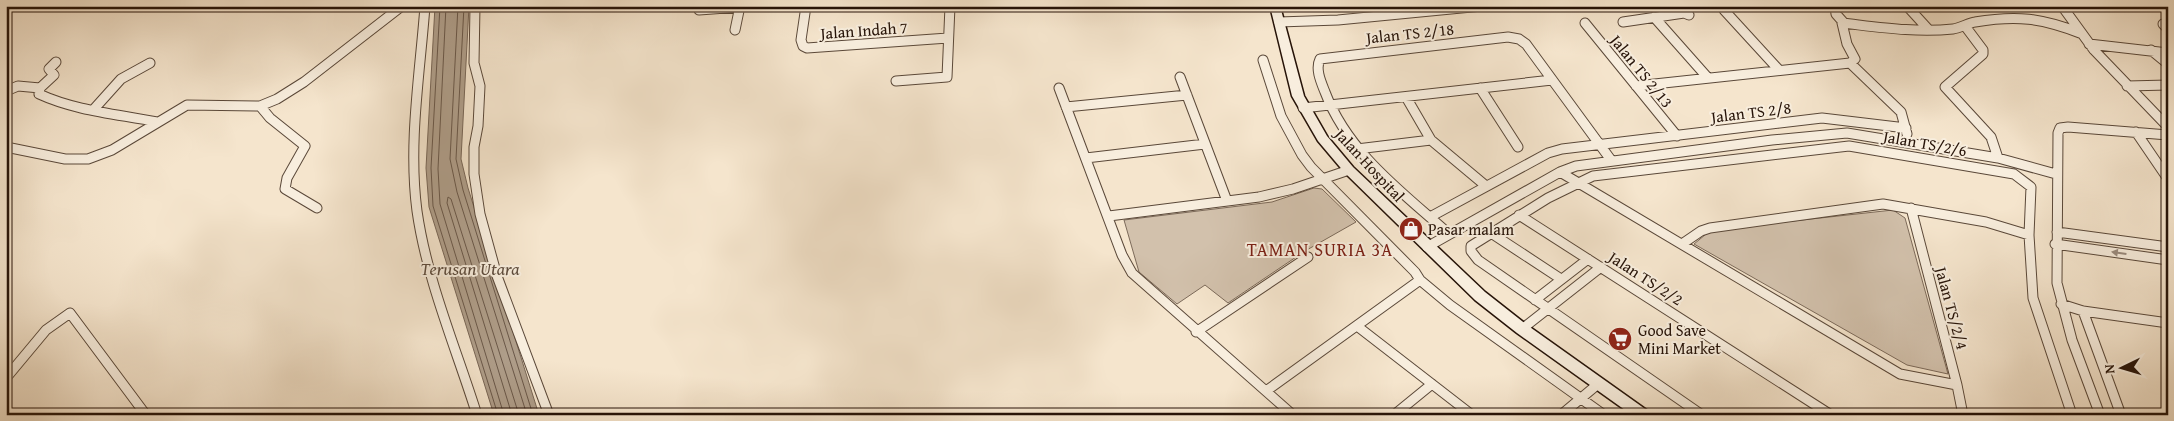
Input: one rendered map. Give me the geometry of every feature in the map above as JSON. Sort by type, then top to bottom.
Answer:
[{"type":"street","points":[[6,147],[65,159],[88,159],[112,150],[181,108],[194,104],[260,106],[277,100],[304,82],[402,6]]},
{"type":"street","points":[[425,6],[415,163],[417,209],[431,274],[477,415]]},
{"type":"street","points":[[475,6],[474,62],[480,86],[478,126],[474,147],[474,174],[480,214],[500,286],[550,415]]},
{"type":"street","name":"Jalan Indah 7","points":[[806,6],[800,40],[803,46],[811,48],[948,38]]},
{"type":"street","points":[[896,81],[947,77],[950,6]]},
{"type":"street","name":"Jalan Hospital","points":[[1275,6],[1293,83],[1303,108],[1322,138],[1349,170],[1480,296],[1522,329],[1643,415]]},
{"type":"street","points":[[1384,6],[1389,16]]},
{"type":"street","points":[[1279,22],[1389,16],[1480,6]]},
{"type":"street","points":[[1835,6],[1836,14],[1844,23],[1886,28],[1955,29],[1973,22],[2019,17],[2053,23],[2080,33]]},
{"type":"street","points":[[1907,6],[1928,29]]},
{"type":"street","points":[[2062,6],[2089,44],[2168,127]]},
{"type":"street","points":[[700,10],[740,7],[735,30]]},
{"type":"street","points":[[1724,10],[1779,70]]},
{"type":"street","points":[[1623,22],[1654,16],[1684,13],[1689,15]]},
{"type":"street","points":[[1654,16],[1708,78]]},
{"type":"street","name":"Jalan TS 2/13","points":[[1585,23],[1677,136]]},
{"type":"street","points":[[1636,86],[1850,63],[1855,59],[1846,44],[1840,25],[1844,23]]},
{"type":"street","points":[[1965,26],[1983,50],[1983,54],[1945,87],[1991,137],[1998,158]]},
{"type":"street","name":"Jalan TS 2/18","points":[[1329,105],[1319,73],[1318,64],[1320,59],[1514,37],[1526,44],[1610,160]]},
{"type":"street","points":[[2089,44],[2168,53]]},
{"type":"street","points":[[2151,50],[2168,64]]},
{"type":"street","points":[[1263,60],[1272,97],[1281,120],[1299,152],[1322,179],[1415,272],[1420,280],[1450,305],[1604,415]]},
{"type":"street","points":[[56,62],[49,70],[54,75],[40,88],[39,94],[83,110],[94,109],[157,122]]},
{"type":"street","points":[[94,109],[121,79],[150,63]]},
{"type":"street","points":[[1850,63],[1901,112],[1908,142]]},
{"type":"street","points":[[1180,77],[1227,201]]},
{"type":"street","points":[[1303,108],[1552,80]]},
{"type":"street","points":[[2127,86],[2168,86]]},
{"type":"street","points":[[6,91],[16,87],[40,88]]},
{"type":"street","points":[[1059,88],[1109,216],[1122,255],[1132,273],[1196,332],[1293,415]]},
{"type":"street","points":[[1480,88],[1518,147]]},
{"type":"street","points":[[1066,107],[1187,95]]},
{"type":"street","points":[[1406,97],[1430,140],[1486,186]]},
{"type":"street","points":[[1329,105],[1357,149],[1449,234]]},
{"type":"street","points":[[260,106],[272,121],[297,137],[305,146],[287,178],[285,189],[317,208]]},
{"type":"street","name":"Jalan TS 2/8","points":[[1430,217],[1548,153],[1562,149],[1829,118],[1906,128]]},
{"type":"street","points":[[2100,415],[2061,304],[2056,273],[2056,174],[2060,128],[2168,135]]},
{"type":"street","points":[[2136,132],[2168,179]]},
{"type":"street","points":[[1427,247],[1560,172],[1576,166],[1610,160],[1842,133],[1908,142],[1998,158],[2056,174]]},
{"type":"street","points":[[1357,149],[1430,140]]},
{"type":"street","points":[[1086,158],[1205,144]]},
{"type":"street","name":"Jalan TS/2/6","points":[[1534,300],[1473,255],[1471,246],[1519,215],[1577,182],[1593,176],[1842,147],[1864,148],[2014,174],[2022,178],[2031,187],[2029,235],[2033,298],[2072,415]]},
{"type":"street","points":[[1109,216],[1276,193],[1349,170]]},
{"type":"street","points":[[1560,172],[1900,374],[1957,385]]},
{"type":"street","points":[[1682,244],[1701,231],[1710,228],[1889,204],[1986,222],[2029,235]]},
{"type":"street","name":"Jalan TS/2/4","points":[[1911,208],[1957,385],[1962,410],[1960,415]]},
{"type":"street","name":"Jalan TS/2/2","points":[[1519,215],[1831,415]]},
{"type":"street","points":[[2056,232],[2168,247]]},
{"type":"street","points":[[1491,233],[1561,279]]},
{"type":"street","points":[[2055,244],[2168,260]]},
{"type":"street","points":[[1196,332],[1308,257]]},
{"type":"street","points":[[1588,259],[1534,300],[1702,415]]},
{"type":"street","points":[[1522,329],[1601,267]]},
{"type":"street","points":[[1266,391],[1420,280]]},
{"type":"street","points":[[2061,304],[2083,311],[2168,323]]},
{"type":"street","points":[[2083,311],[2121,415]]},
{"type":"street","points":[[6,378],[46,330],[70,313],[146,415]]},
{"type":"street","points":[[1357,326],[1472,415]]},
{"type":"street","points":[[1394,415],[1432,384]]},
{"type":"street","points":[[1561,415],[1598,384]]},
{"type":"shaded area","points":[[1314,188],[1322,189],[1356,222],[1305,251],[1228,303],[1205,285],[1177,304],[1139,272],[1124,220],[1272,202]]},
{"type":"shaded area","points":[[1893,210],[1905,218],[1948,374],[1907,365],[1694,244],[1711,230]]},
{"type":"water","name":"Terusan Utara","points":[[435,6],[469,6],[461,159],[468,188],[539,415],[494,415],[429,207],[426,168]]},
{"type":"place","name":"Pasar malam","points":[[1411,229]]},
{"type":"place","name":"Good Save Mini Market","points":[[1620,339]]},
{"type":"district","name":"TAMAN SURIA 3A","points":[[1320,250]]}]
